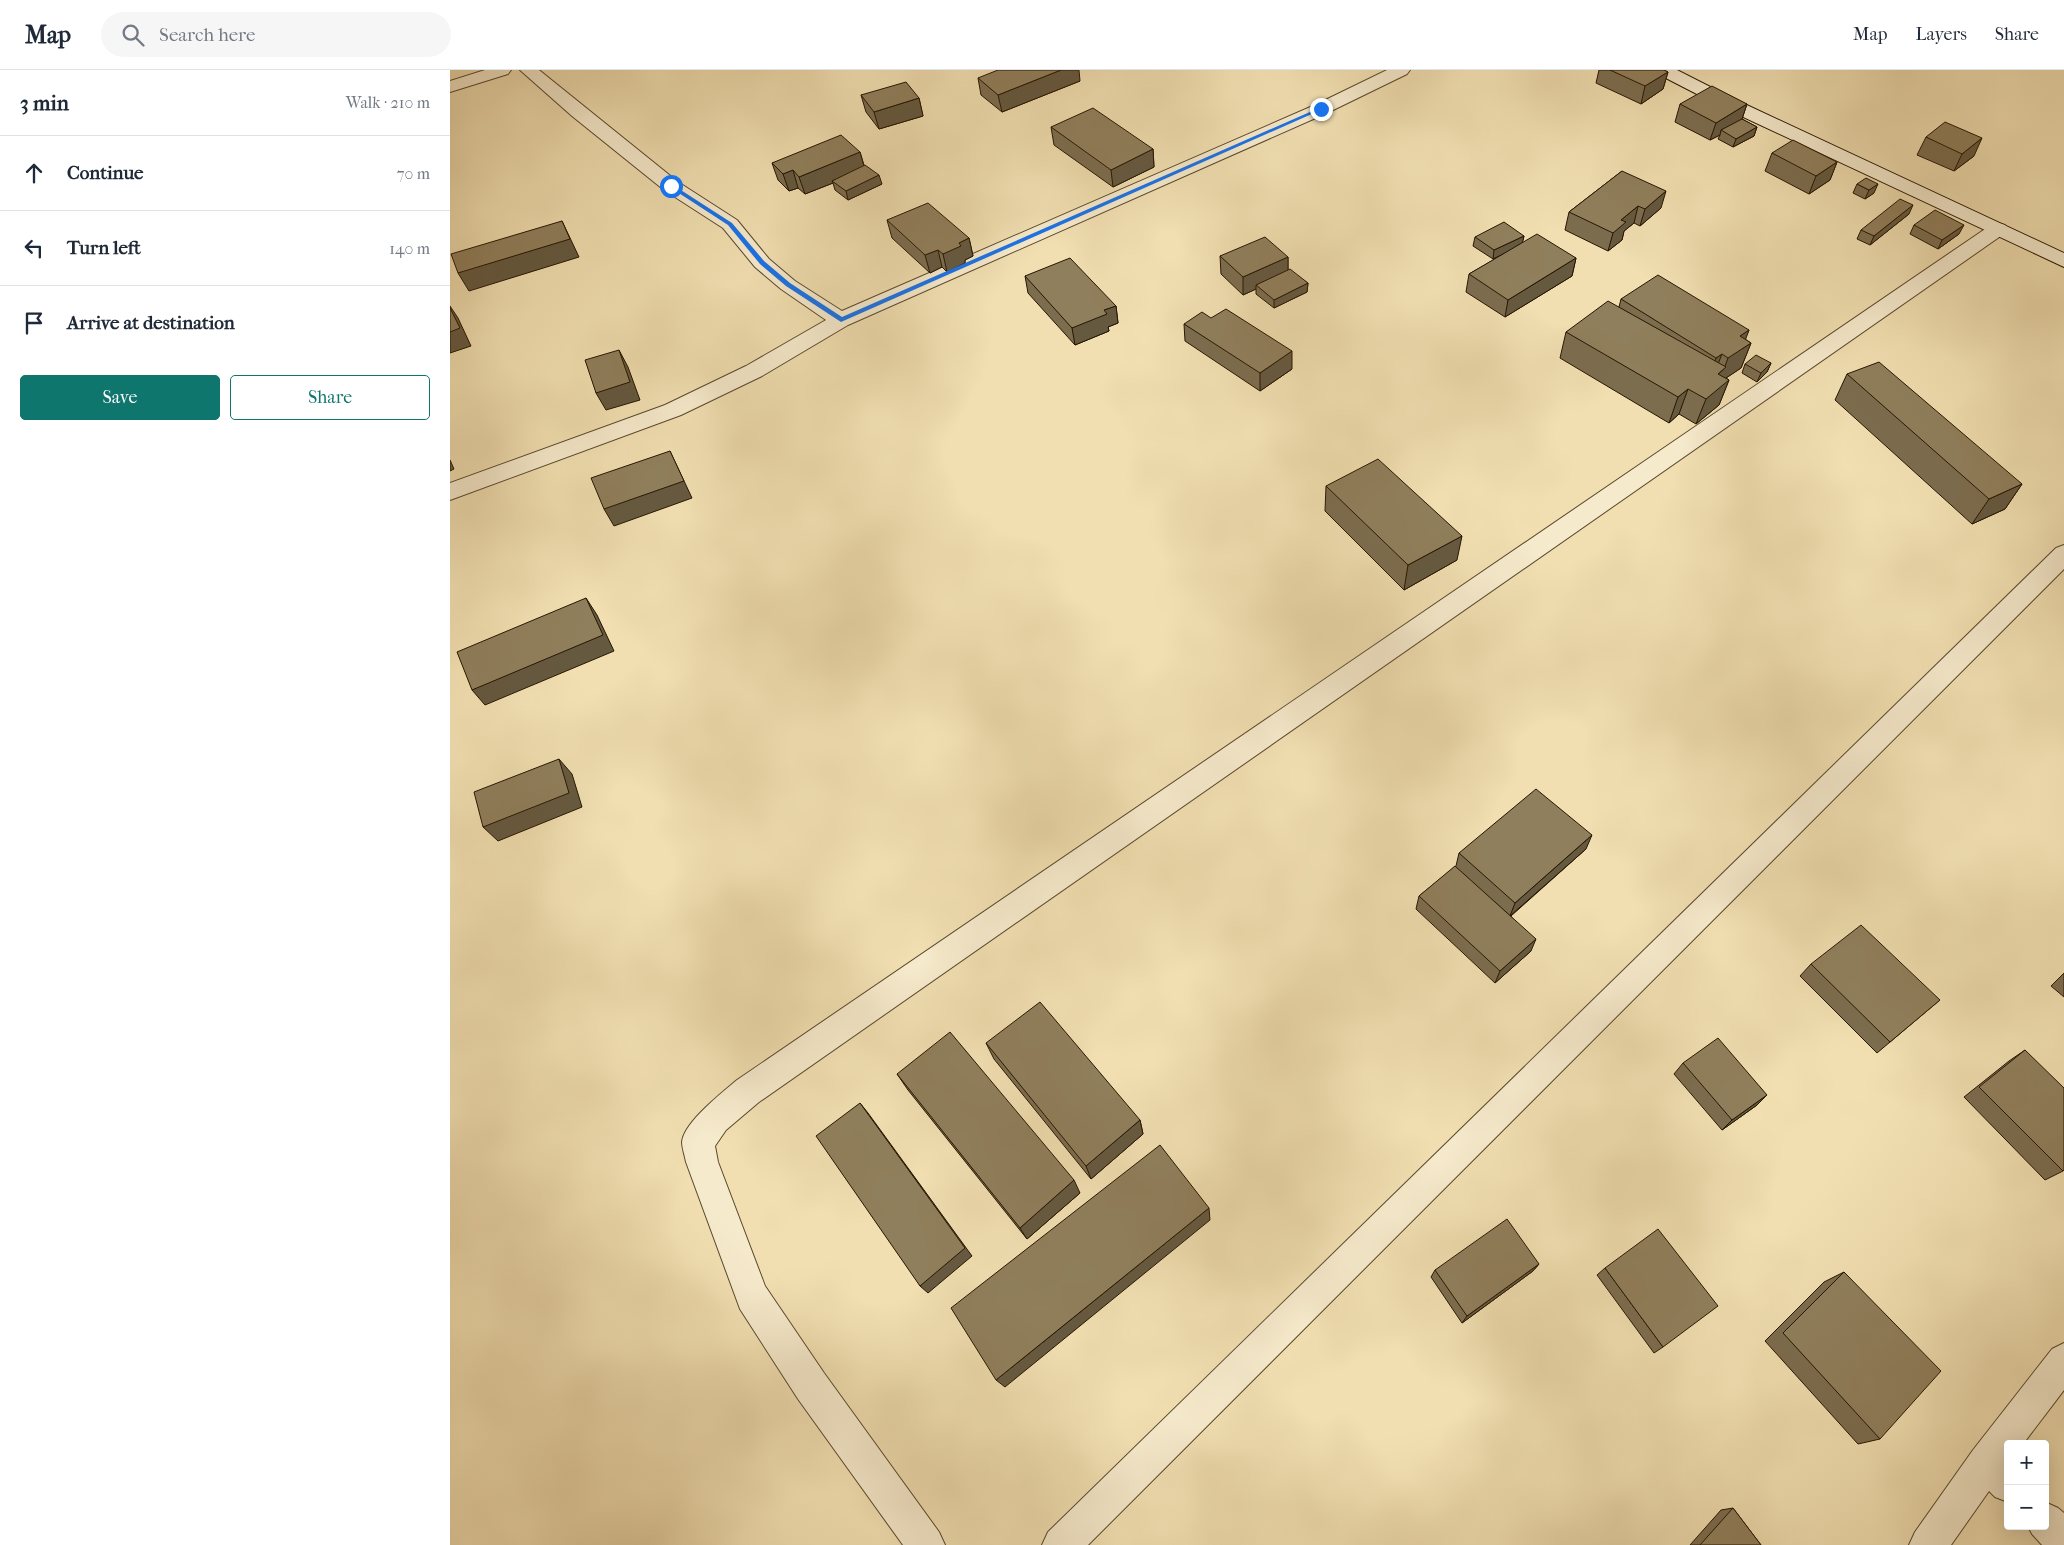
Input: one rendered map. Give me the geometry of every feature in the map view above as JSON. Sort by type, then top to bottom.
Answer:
[{"type":"street","points":[[450,87],[502,70]]},
{"type":"street","points":[[529,70],[578,112],[671,186],[730,224],[762,263],[788,285],[841,320]]},
{"type":"street","points":[[450,492],[673,410],[754,371],[841,320],[1321,109],[1400,70]]},
{"type":"street","points":[[1664,70],[1730,104],[1998,230],[2061,256]]},
{"type":"street","points":[[926,1545],[811,1386],[752,1297],[702,1162],[698,1142],[715,1119],[756,1085],[1998,230]]},
{"type":"street","points":[[1061,1545],[2064,554]]},
{"type":"street","points":[[1928,1545],[1997,1474],[2064,1361]]},
{"type":"street","points":[[2049,1525],[2064,1540]]},
{"type":"building","points":[[998,70],[1061,70],[998,95],[978,78]]},
{"type":"building","points":[[1610,70],[1664,70],[1668,72],[1645,86]]},
{"type":"building","points":[[906,82],[919,98],[874,112],[861,95]]},
{"type":"building","points":[[1712,86],[1747,104],[1716,123],[1680,104]]},
{"type":"building","points":[[1093,108],[1153,149],[1111,170],[1051,127]]},
{"type":"building","points":[[1742,119],[1757,127],[1736,139],[1721,130]]},
{"type":"building","points":[[1945,122],[1982,138],[1962,154],[1926,137]]},
{"type":"building","points":[[841,135],[860,152],[799,177],[793,170],[783,174],[772,163]]},
{"type":"building","points":[[1793,140],[1837,162],[1816,176],[1772,153]]},
{"type":"building","points":[[865,165],[879,175],[846,191],[832,181]]},
{"type":"building","points":[[1622,171],[1666,191],[1645,209],[1638,206],[1621,220],[1626,222],[1613,233],[1569,212]]},
{"type":"building","points":[[1866,178],[1878,184],[1869,190],[1857,184]]},
{"type":"building","points":[[1900,199],[1913,205],[1874,236],[1861,230]]},
{"type":"building","points":[[928,203],[969,238],[959,243],[961,246],[943,254],[938,250],[925,255],[887,220]]},
{"type":"building","points":[[1935,210],[1964,225],[1942,240],[1914,225]]},
{"type":"building","points":[[562,221],[570,239],[458,273],[451,254]]},
{"type":"building","points":[[1504,222],[1524,236],[1494,250],[1475,237]]},
{"type":"building","points":[[1537,234],[1576,258],[1508,300],[1469,274]]},
{"type":"building","points":[[1265,237],[1288,257],[1243,277],[1220,256]]},
{"type":"building","points":[[1070,258],[1116,306],[1104,310],[1107,314],[1072,328],[1025,276]]},
{"type":"building","points":[[1290,269],[1308,283],[1274,300],[1256,285]]},
{"type":"building","points":[[1658,275],[1749,330],[1740,336],[1751,343],[1728,358],[1722,354],[1716,358],[1621,299]]},
{"type":"building","points":[[1608,301],[1726,367],[1718,374],[1729,380],[1706,399],[1688,389],[1678,397],[1566,332]]},
{"type":"building","points":[[450,308],[460,328],[450,332]]},
{"type":"building","points":[[1226,309],[1292,351],[1260,373],[1184,324],[1202,312],[1211,318]]},
{"type":"building","points":[[619,350],[630,382],[596,393],[585,360]]},
{"type":"building","points":[[1756,355],[1771,363],[1761,373],[1745,364]]},
{"type":"building","points":[[1879,362],[2022,484],[1989,499],[1847,374]]},
{"type":"building","points":[[670,451],[684,481],[604,509],[591,478]]},
{"type":"building","points":[[1378,459],[1462,536],[1408,565],[1326,486]]},
{"type":"building","points":[[586,598],[603,635],[472,690],[457,652]]},
{"type":"building","points":[[559,759],[569,793],[483,827],[474,792]]},
{"type":"building","points":[[1536,789],[1592,835],[1515,903],[1459,853]]},
{"type":"building","points":[[1455,866],[1536,939],[1500,971],[1419,896]]},
{"type":"building","points":[[1861,925],[1940,1000],[1890,1042],[1811,964]]},
{"type":"building","points":[[1040,1002],[1140,1120],[1086,1166],[986,1043]]},
{"type":"building","points":[[950,1032],[1074,1180],[1020,1228],[897,1074]]},
{"type":"building","points":[[1718,1038],[1767,1095],[1732,1120],[1683,1063]]},
{"type":"building","points":[[2025,1050],[2064,1088],[2063,1171],[1979,1087]]},
{"type":"building","points":[[860,1103],[965,1248],[920,1286],[816,1136]]},
{"type":"building","points":[[1160,1145],[1209,1208],[996,1380],[951,1308]]},
{"type":"building","points":[[1507,1219],[1539,1264],[1467,1316],[1435,1270]]},
{"type":"building","points":[[1658,1229],[1718,1306],[1663,1347],[1605,1268]]},
{"type":"building","points":[[1844,1272],[1941,1371],[1880,1439],[1783,1333]]},
{"type":"building","points":[[1733,1508],[1761,1545],[1700,1545]]},
{"type":"route","points":[[671,186],[730,224],[742,241],[762,263],[788,285],[841,320],[1321,109]]}]
